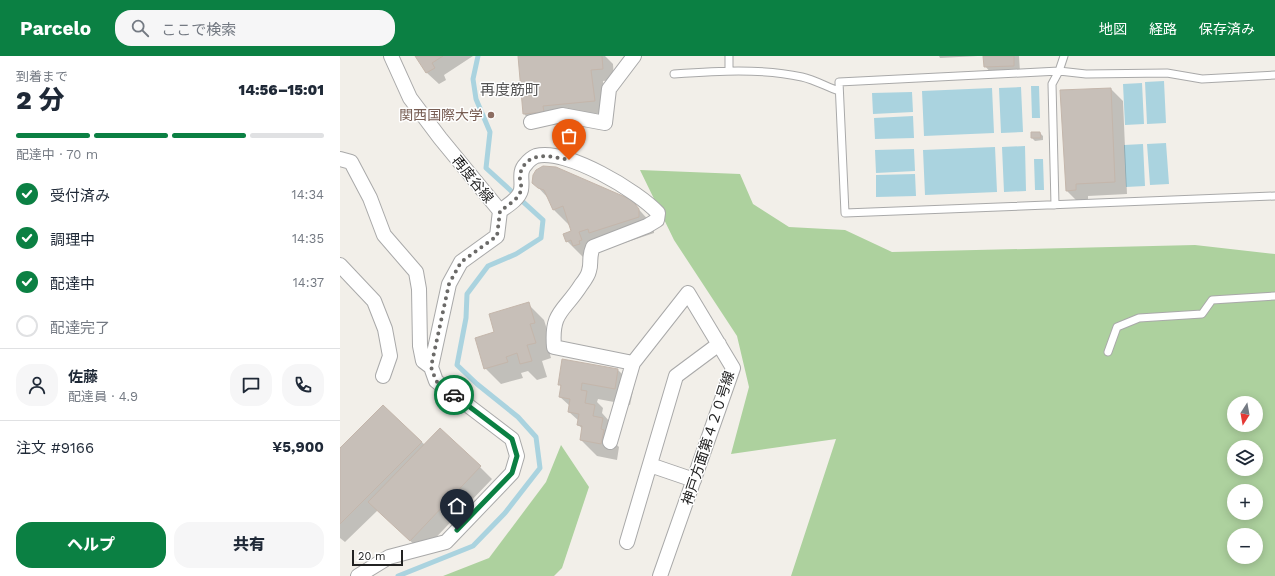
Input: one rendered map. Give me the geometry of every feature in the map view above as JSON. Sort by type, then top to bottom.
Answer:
[{"type":"street","name":"再度谷線","points":[[391,56],[410,98],[440,138],[500,211],[497,236],[461,262],[449,284],[431,367]]},
{"type":"street","points":[[531,122],[562,115],[605,123],[609,89],[634,56]]},
{"type":"street","points":[[500,211],[512,203],[521,190],[520,176],[524,165],[535,156],[549,155],[569,160],[611,178],[651,205],[658,213],[657,220],[647,226],[593,247],[589,257],[590,271],[575,295],[556,318],[552,330],[554,347],[633,363],[610,442]]},
{"type":"street","points":[[340,158],[351,162],[370,198],[384,235],[416,272],[419,289],[420,346],[423,361],[431,367],[436,381],[512,439],[517,456],[512,473],[446,542],[389,557],[358,576]]},
{"type":"street","points":[[340,264],[374,301],[385,329],[390,356],[383,376]]},
{"type":"street","name":"神戸方面第４２０号線","points":[[633,363],[688,293],[733,368],[660,576]]},
{"type":"street","points":[[627,542],[676,376],[719,344]]},
{"type":"street","points":[[650,466],[694,480]]},
{"type":"lane","points":[[729,56],[729,70]]},
{"type":"lane","points":[[1055,205],[1052,84],[1059,71],[1064,56]]},
{"type":"lane","points":[[674,74],[729,70],[767,72],[803,77],[839,91]]},
{"type":"lane","points":[[1275,75],[1202,79],[1167,73],[1086,74],[1059,71],[839,82],[845,213],[1275,196]]},
{"type":"lane","points":[[1108,352],[1117,327],[1139,318],[1202,314],[1212,300],[1275,296]]},
{"type":"green space","points":[[640,170],[740,174],[753,204],[789,227],[845,230],[892,252],[1195,245],[1275,254],[1275,576],[791,576],[836,439],[731,454],[749,387],[737,336],[674,240]]},
{"type":"green space","points":[[561,445],[589,487],[562,568],[554,576],[443,576],[489,558],[546,482]]},
{"type":"water","points":[[1164,81],[1166,123],[1147,124],[1145,82]]},
{"type":"water","points":[[1142,83],[1144,124],[1125,125],[1123,84]]},
{"type":"water","points":[[1031,86],[1039,86],[1040,118],[1032,118]]},
{"type":"water","points":[[1021,87],[1023,132],[1001,133],[999,88]]},
{"type":"water","points":[[992,88],[994,133],[924,136],[922,91]]},
{"type":"water","points":[[912,92],[913,112],[873,114],[872,93]]},
{"type":"water","points":[[913,116],[914,138],[875,139],[874,118]]},
{"type":"water","points":[[1166,143],[1169,184],[1150,185],[1147,144]]},
{"type":"water","points":[[1143,144],[1145,186],[1126,187],[1124,145]]},
{"type":"water","points":[[1025,146],[1026,191],[1004,192],[1002,147]]},
{"type":"water","points":[[995,147],[997,192],[925,195],[923,150]]},
{"type":"water","points":[[914,149],[915,171],[876,173],[875,150]]},
{"type":"water","points":[[1034,159],[1043,159],[1044,190],[1035,190]]},
{"type":"water","points":[[915,174],[916,196],[876,197],[876,175]]},
{"type":"building","points":[[415,56],[443,56],[432,63],[435,68],[426,73]]},
{"type":"building","points":[[518,56],[602,56],[603,69],[591,70],[595,101],[543,106],[544,112],[523,114]]},
{"type":"building","points":[[983,56],[1014,56],[1014,66],[984,67]]},
{"type":"building","points":[[1111,88],[1115,182],[1076,184],[1076,190],[1066,191],[1060,90]]},
{"type":"building","points":[[1031,132],[1040,132],[1041,138],[1031,138]]},
{"type":"building","points":[[543,166],[556,167],[632,200],[639,209],[639,217],[589,233],[588,229],[579,232],[582,240],[579,241],[580,244],[573,246],[571,240],[566,242],[563,234],[571,231],[563,206],[553,210],[544,190],[538,188],[532,183],[533,175],[536,170]]},
{"type":"building","points":[[529,302],[535,323],[530,324],[536,343],[527,345],[532,361],[520,364],[517,353],[506,357],[508,362],[484,369],[475,338],[494,332],[489,314]]},
{"type":"building","points":[[562,359],[618,369],[615,389],[582,383],[581,390],[587,391],[585,403],[595,405],[593,416],[603,418],[601,429],[604,430],[601,444],[580,440],[582,426],[577,425],[579,414],[568,412],[570,399],[559,397],[561,385],[558,385]]},
{"type":"building","points":[[383,405],[422,442],[340,524],[340,448]]},
{"type":"building","points":[[440,428],[481,466],[410,541],[368,502]]},
{"type":"waterway","points":[[398,576],[473,546],[505,513],[540,468],[536,437],[518,417],[477,384],[457,365],[466,318],[467,294],[488,266],[516,254],[541,238],[543,220],[486,168],[490,132],[476,99],[473,79],[478,56]]},
{"type":"way so far","points":[[454,395],[436,381],[431,367],[449,284],[461,262],[497,236],[500,211],[512,203],[521,190],[520,176],[524,165],[535,156],[549,155],[569,160]]},
{"type":"place","name":"関西国際大学","points":[[491,115]]},
{"type":"district","name":"再度筋町","points":[[510,90]]},
{"type":"route","points":[[454,395],[512,439],[517,456],[512,473],[457,530]]}]
